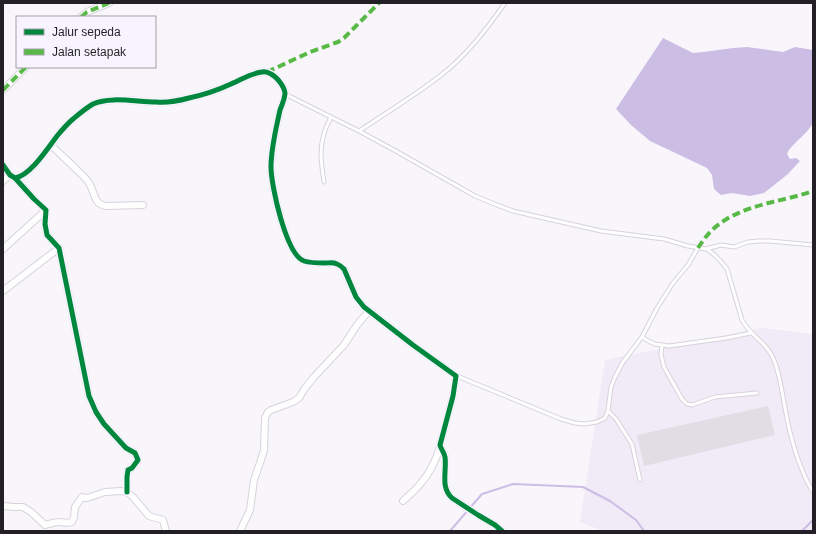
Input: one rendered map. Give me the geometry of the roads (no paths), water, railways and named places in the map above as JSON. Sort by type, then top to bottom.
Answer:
[{"type":"street","points":[[82,16],[87,12],[109,3]]},
{"type":"street","points":[[3,90],[25,68]]},
{"type":"street","points":[[3,181],[29,170],[39,160],[60,132],[73,119],[92,104],[124,100],[164,102],[187,99],[263,72],[267,72],[274,76],[283,87],[285,94],[271,153],[273,188],[281,219],[292,246],[299,258],[304,261],[336,263],[341,266],[359,303],[368,312],[456,376],[453,396],[440,447],[434,463],[426,477],[403,501]]},
{"type":"street","points":[[51,145],[87,180],[97,202],[102,206],[143,205]]},
{"type":"street","points":[[3,165],[46,210]]},
{"type":"street","points":[[46,210],[45,224],[47,235],[59,248],[89,396],[96,412],[104,424],[126,448],[135,453],[138,460],[132,468],[128,470],[126,477],[127,492]]},
{"type":"street","points":[[3,249],[46,210]]},
{"type":"street","points":[[3,291],[59,248]]},
{"type":"street","points":[[240,531],[250,510],[254,480],[264,450],[265,418],[268,412],[294,402],[300,398],[305,388],[344,345],[357,325],[368,312]]},
{"type":"street","points":[[440,447],[445,456],[445,479],[449,495],[457,502],[495,525],[502,531]]},
{"type":"street","points":[[3,506],[14,508],[23,507],[45,525],[54,522],[66,524],[72,522],[74,517],[74,507],[82,497],[87,498],[105,492],[121,491],[127,492],[133,497],[149,516],[162,520],[166,531]]},
{"type":"lane","points":[[359,131],[441,76],[475,43],[505,3]]},
{"type":"lane","points":[[285,94],[359,131],[474,196],[499,206],[532,216],[600,230],[664,239],[710,251],[722,261],[727,268],[742,320],[747,329],[763,343],[774,359],[779,374],[785,410],[794,446],[802,472],[813,492]]},
{"type":"lane","points":[[324,182],[321,144],[324,132],[331,117]]},
{"type":"lane","points":[[706,249],[721,244],[734,247],[748,242],[759,241],[813,245]]},
{"type":"lane","points":[[456,376],[550,415],[575,423],[592,424],[602,421],[608,411],[611,387],[614,377],[623,362],[642,337],[662,299],[688,265],[698,248]]},
{"type":"lane","points":[[642,337],[655,344],[669,346],[751,333]]},
{"type":"lane","points":[[662,345],[661,355],[664,367],[682,399],[687,404],[692,405],[715,398],[757,393]]},
{"type":"lane","points":[[608,411],[616,419],[632,444],[640,480]]},
{"type":"waterway","points":[[450,531],[482,494],[513,484],[583,487],[610,501],[636,520],[644,531]]},
{"type":"waterway","points":[[802,531],[813,520]]}]
